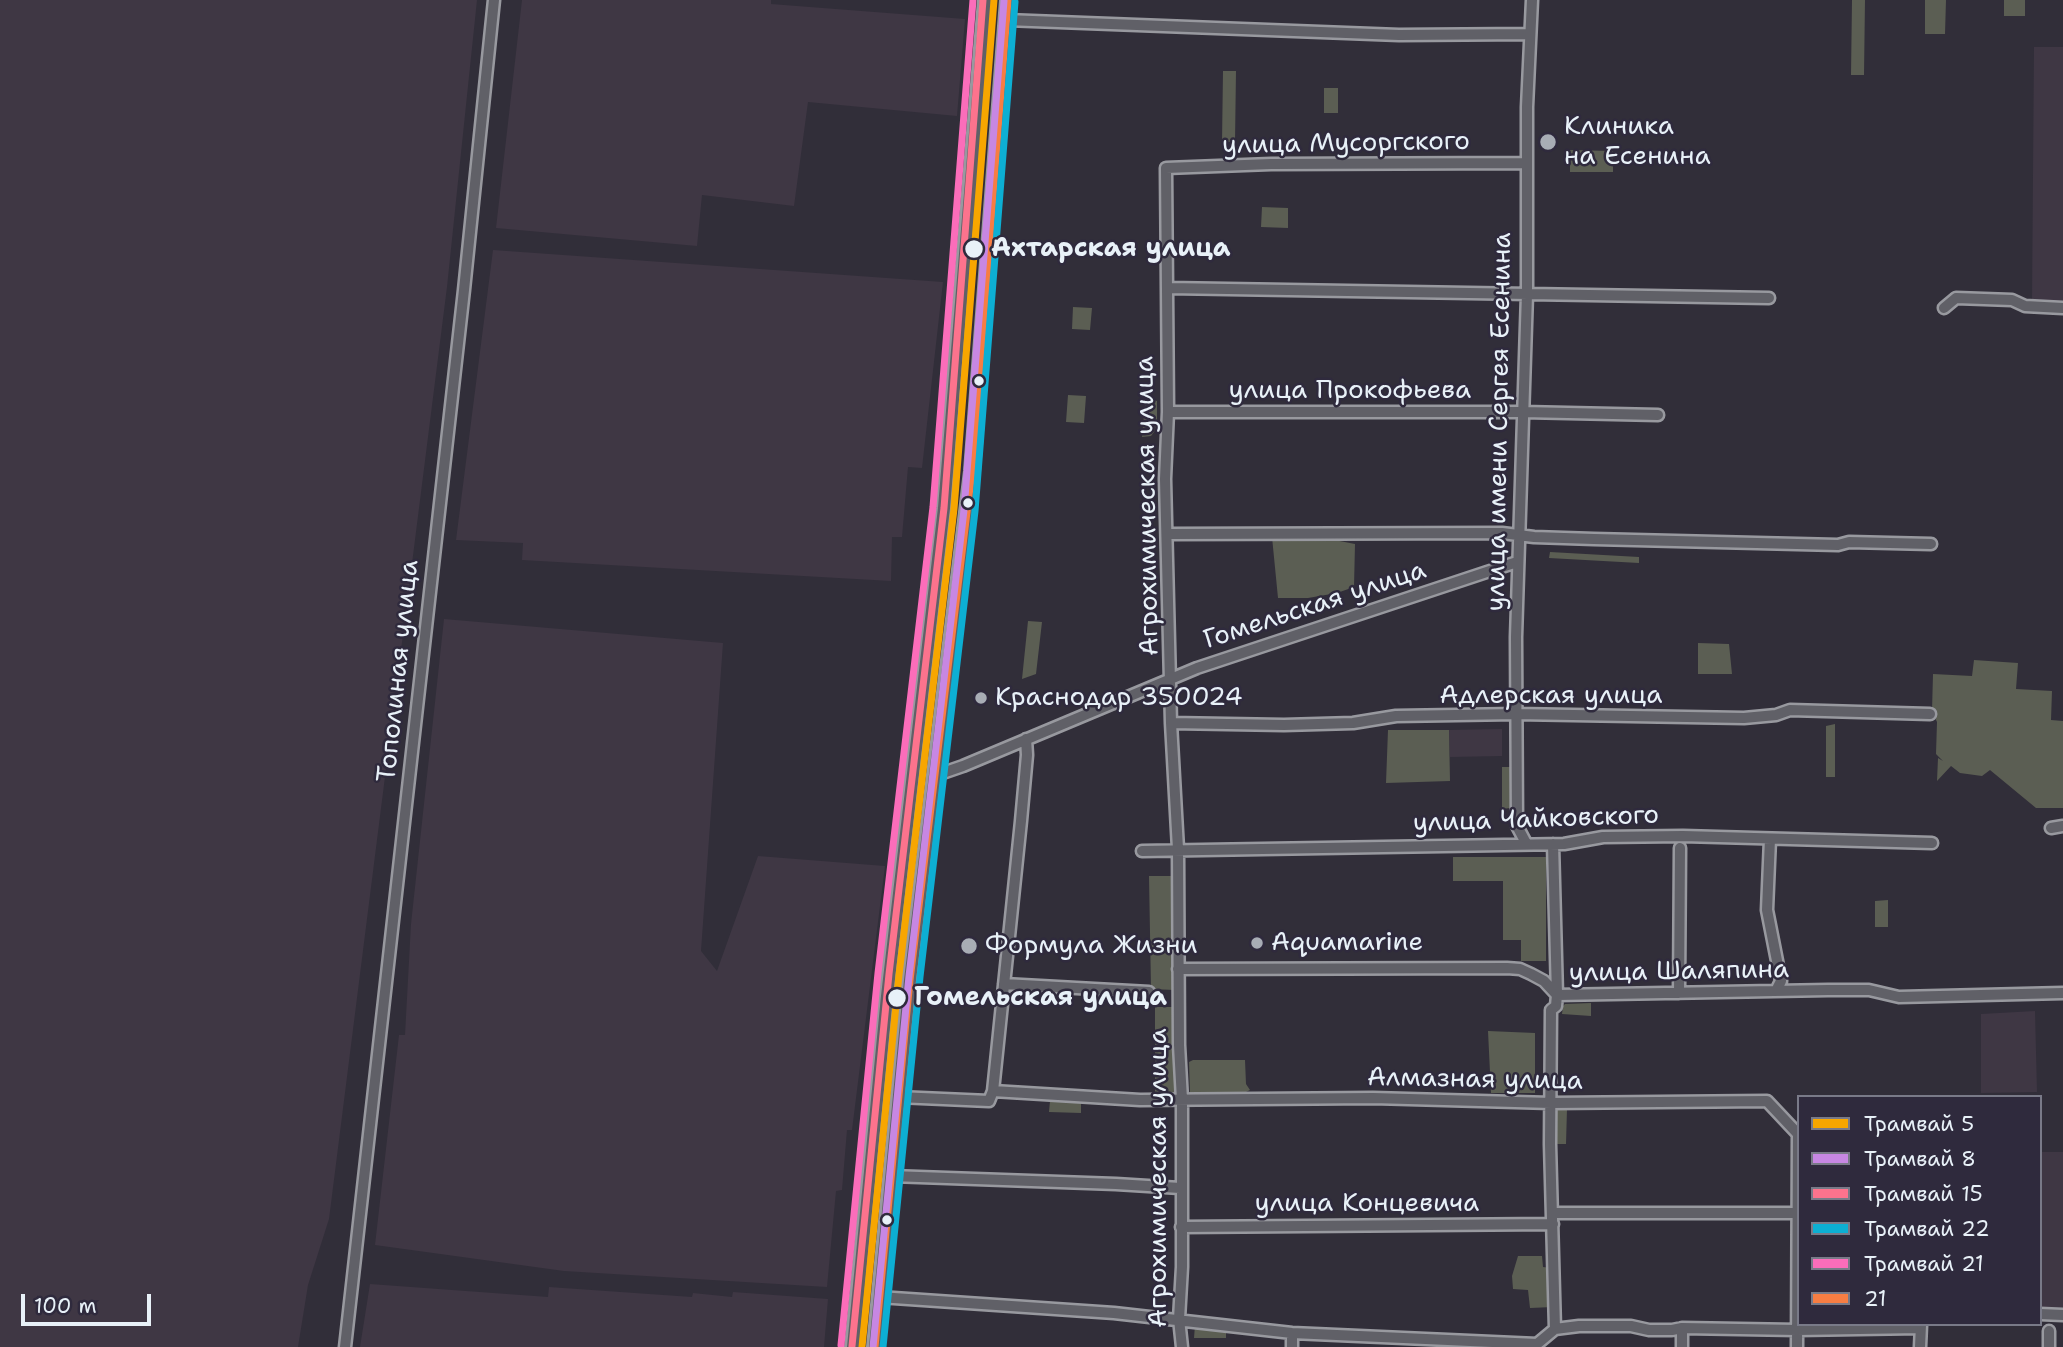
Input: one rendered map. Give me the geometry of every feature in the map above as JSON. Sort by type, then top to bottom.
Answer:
[{"type":"street","name":"Тополиная улица","points":[[345,1347],[494,0]]},
{"type":"street","points":[[853,1347],[887,996],[944,508],[986,0]]},
{"type":"street","points":[[875,1347],[898,1097],[974,443],[1008,0]]},
{"type":"street","name":"улица имени Сергея Есенина","points":[[1526,844],[1517,826],[1517,562],[1527,294],[1526,163],[1532,0]]},
{"type":"street","points":[[1006,20],[1399,35],[1530,34]]},
{"type":"street","name":"улица Мусоргского","points":[[1166,168],[1271,164],[1526,163]]},
{"type":"street","name":"Агрохимическая улица","points":[[1166,168],[1168,412],[1165,479],[1171,723],[1178,849],[1182,1100],[1179,1319],[1182,1347]]},
{"type":"street","points":[[1168,288],[1769,298]]},
{"type":"street","points":[[1944,308],[1956,298],[2012,300],[2025,306],[2063,308]]},
{"type":"street","name":"улица Прокофьева","points":[[1168,412],[1523,412],[1658,415]]},
{"type":"street","points":[[1168,534],[1518,534],[1534,537],[1838,545],[1849,542],[1931,544]]},
{"type":"street","name":"Гомельская улица","points":[[934,776],[1171,678],[1517,562]]},
{"type":"street","name":"Адлерская улица","points":[[1171,723],[1284,725],[1353,723],[1396,716],[1516,714],[1744,718],[1776,715],[1790,710],[1930,713]]},
{"type":"street","points":[[898,1097],[989,1101],[993,1091],[1021,821],[1026,739]]},
{"type":"street","points":[[2052,828],[2063,826]]},
{"type":"street","name":"улица Чайковского","points":[[1142,850],[1553,844],[1603,838],[1722,836],[1932,843]]},
{"type":"street","points":[[1770,839],[1767,909],[1781,981],[1776,992]]},
{"type":"street","points":[[1553,844],[1557,995],[1556,1006],[1551,1010],[1550,1144],[1555,1329]]},
{"type":"street","points":[[1679,993],[1680,848]]},
{"type":"street","name":"улица Шаляпина","points":[[1178,969],[1507,968],[1520,969],[1544,981],[1557,995],[1869,990],[1899,997],[2063,993]]},
{"type":"street","points":[[1004,984],[1149,992]]},
{"type":"street","name":"Алмазная улица","points":[[993,1091],[1140,1100],[1373,1098],[1551,1103],[1768,1101],[1797,1133]]},
{"type":"street","points":[[891,1176],[1180,1188]]},
{"type":"street","name":"улица Концевича","points":[[1181,1227],[1797,1213]]},
{"type":"street","points":[[879,1297],[1179,1319],[1292,1333],[1402,1342],[1537,1345],[1555,1329],[1579,1326],[1631,1326],[1649,1330],[1797,1330],[1921,1326],[1920,1347]]},
{"type":"street","points":[[2042,1314],[2063,1315]]},
{"type":"street","points":[[1797,1326],[1797,1347]]},
{"type":"street","points":[[1682,1328],[1682,1347]]},
{"type":"street","points":[[2049,1332],[2049,1347]]},
{"type":"street","points":[[1292,1333],[1292,1347]]},
{"type":"shaded area","points":[[0,0],[477,0],[447,287],[329,1219],[308,1285],[298,1347],[0,1347]]},
{"type":"shaded area","points":[[522,0],[771,0],[771,4],[965,19],[957,116],[808,102],[794,206],[702,195],[697,246],[496,228]]},
{"type":"shaded area","points":[[1852,0],[1865,0],[1864,75],[1851,75]]},
{"type":"shaded area","points":[[1925,0],[1946,0],[1945,34],[1925,34]]},
{"type":"shaded area","points":[[2004,0],[2025,0],[2025,16],[2004,16]]},
{"type":"shaded area","points":[[2034,47],[2063,47],[2063,303],[2032,302]]},
{"type":"shaded area","points":[[1223,71],[1236,71],[1235,142],[1222,142]]},
{"type":"shaded area","points":[[1324,88],[1338,88],[1338,113],[1324,113]]},
{"type":"shaded area","points":[[1570,150],[1613,151],[1613,172],[1570,172]]},
{"type":"shaded area","points":[[1262,207],[1288,208],[1288,228],[1261,227]]},
{"type":"shaded area","points":[[493,250],[943,282],[922,468],[908,467],[902,537],[892,537],[891,581],[522,560],[523,543],[456,540]]},
{"type":"shaded area","points":[[1073,307],[1092,308],[1090,330],[1072,329]]},
{"type":"shaded area","points":[[1146,393],[1149,398],[1157,401],[1157,428],[1151,436],[1142,437]]},
{"type":"shaded area","points":[[1068,395],[1086,396],[1084,423],[1066,422]]},
{"type":"shaded area","points":[[1272,537],[1319,537],[1355,544],[1354,587],[1308,598],[1278,598]]},
{"type":"shaded area","points":[[1550,552],[1639,557],[1639,563],[1549,558]]},
{"type":"shaded area","points":[[444,619],[723,643],[701,951],[717,971],[758,856],[885,866],[852,1130],[847,1130],[842,1190],[836,1191],[827,1287],[564,1271],[375,1245],[399,1035],[405,1035],[411,924]]},
{"type":"shaded area","points":[[1028,621],[1042,622],[1036,674],[1022,679]]},
{"type":"shaded area","points":[[1698,643],[1729,644],[1732,674],[1698,674]]},
{"type":"shaded area","points":[[1974,660],[2018,663],[2016,689],[2052,691],[2051,720],[2063,721],[2063,808],[2036,808],[1990,770],[1982,776],[1960,773],[1951,766],[1937,781],[1938,758],[1943,761],[1936,754],[1937,722],[1932,711],[1933,674],[1972,676]]},
{"type":"shaded area","points":[[1835,724],[1835,777],[1826,777],[1826,726]]},
{"type":"shaded area","points":[[1502,729],[1502,756],[1450,757],[1449,730]]},
{"type":"shaded area","points":[[1388,730],[1449,730],[1450,781],[1386,783]]},
{"type":"shaded area","points":[[1502,767],[1511,767],[1510,808],[1502,809]]},
{"type":"shaded area","points":[[1453,857],[1546,857],[1546,961],[1521,961],[1521,940],[1503,940],[1503,881],[1453,881]]},
{"type":"shaded area","points":[[1149,876],[1172,876],[1174,990],[1151,989]]},
{"type":"shaded area","points":[[1888,900],[1888,927],[1875,927],[1875,901]]},
{"type":"shaded area","points":[[1591,1003],[1591,1016],[1562,1014],[1565,1004]]},
{"type":"shaded area","points":[[1155,1007],[1177,1007],[1176,1097],[1155,1097]]},
{"type":"shaded area","points":[[2035,1011],[2037,1092],[1981,1093],[1981,1014]]},
{"type":"shaded area","points":[[1488,1031],[1535,1033],[1535,1093],[1491,1093]]},
{"type":"shaded area","points":[[1245,1060],[1246,1084],[1250,1090],[1242,1094],[1199,1099],[1190,1094],[1189,1062]]},
{"type":"shaded area","points":[[1050,1101],[1081,1102],[1081,1113],[1049,1112]]},
{"type":"shaded area","points":[[1553,1109],[1567,1109],[1566,1144],[1555,1144]]},
{"type":"shaded area","points":[[2042,1152],[2063,1152],[2063,1310],[2042,1310]]},
{"type":"shaded area","points":[[1518,1256],[1542,1256],[1543,1267],[1552,1268],[1553,1307],[1530,1308],[1528,1290],[1513,1289],[1512,1276]]},
{"type":"shaded area","points":[[370,1284],[548,1297],[549,1287],[692,1297],[693,1293],[732,1297],[733,1292],[828,1299],[824,1347],[360,1347]]},
{"type":"shaded area","points":[[1195,1325],[1226,1326],[1226,1338],[1194,1338]]},
{"type":"tram line","name":"21","points":[[841,1345],[878,973],[933,507],[973,0]]},
{"type":"tram line","name":"15","points":[[852,1346],[889,974],[944,508],[983,0]]},
{"type":"tram line","name":"5","points":[[862,1347],[899,975],[954,509],[994,0]]},
{"type":"tram line","name":"8","points":[[873,1347],[909,976],[964,510],[1004,1]]},
{"type":"tram line","name":"22","points":[[883,1347],[920,977],[975,511],[1015,2]]},
{"type":"transit line","name":"21","points":[[875,1347],[910,980],[972,471],[1008,0]]},
{"type":"place","name":"Клиника на Есенина","points":[[1548,142]]},
{"type":"place","name":"Ахтарская улица","points":[[974,249]]},
{"type":"place","name":"Краснодар 350024","points":[[981,698]]},
{"type":"place","name":"Aquamarine","points":[[1257,943]]},
{"type":"place","name":"Формула Жизни","points":[[969,946]]},
{"type":"place","name":"Гомельская улица","points":[[897,998]]}]
